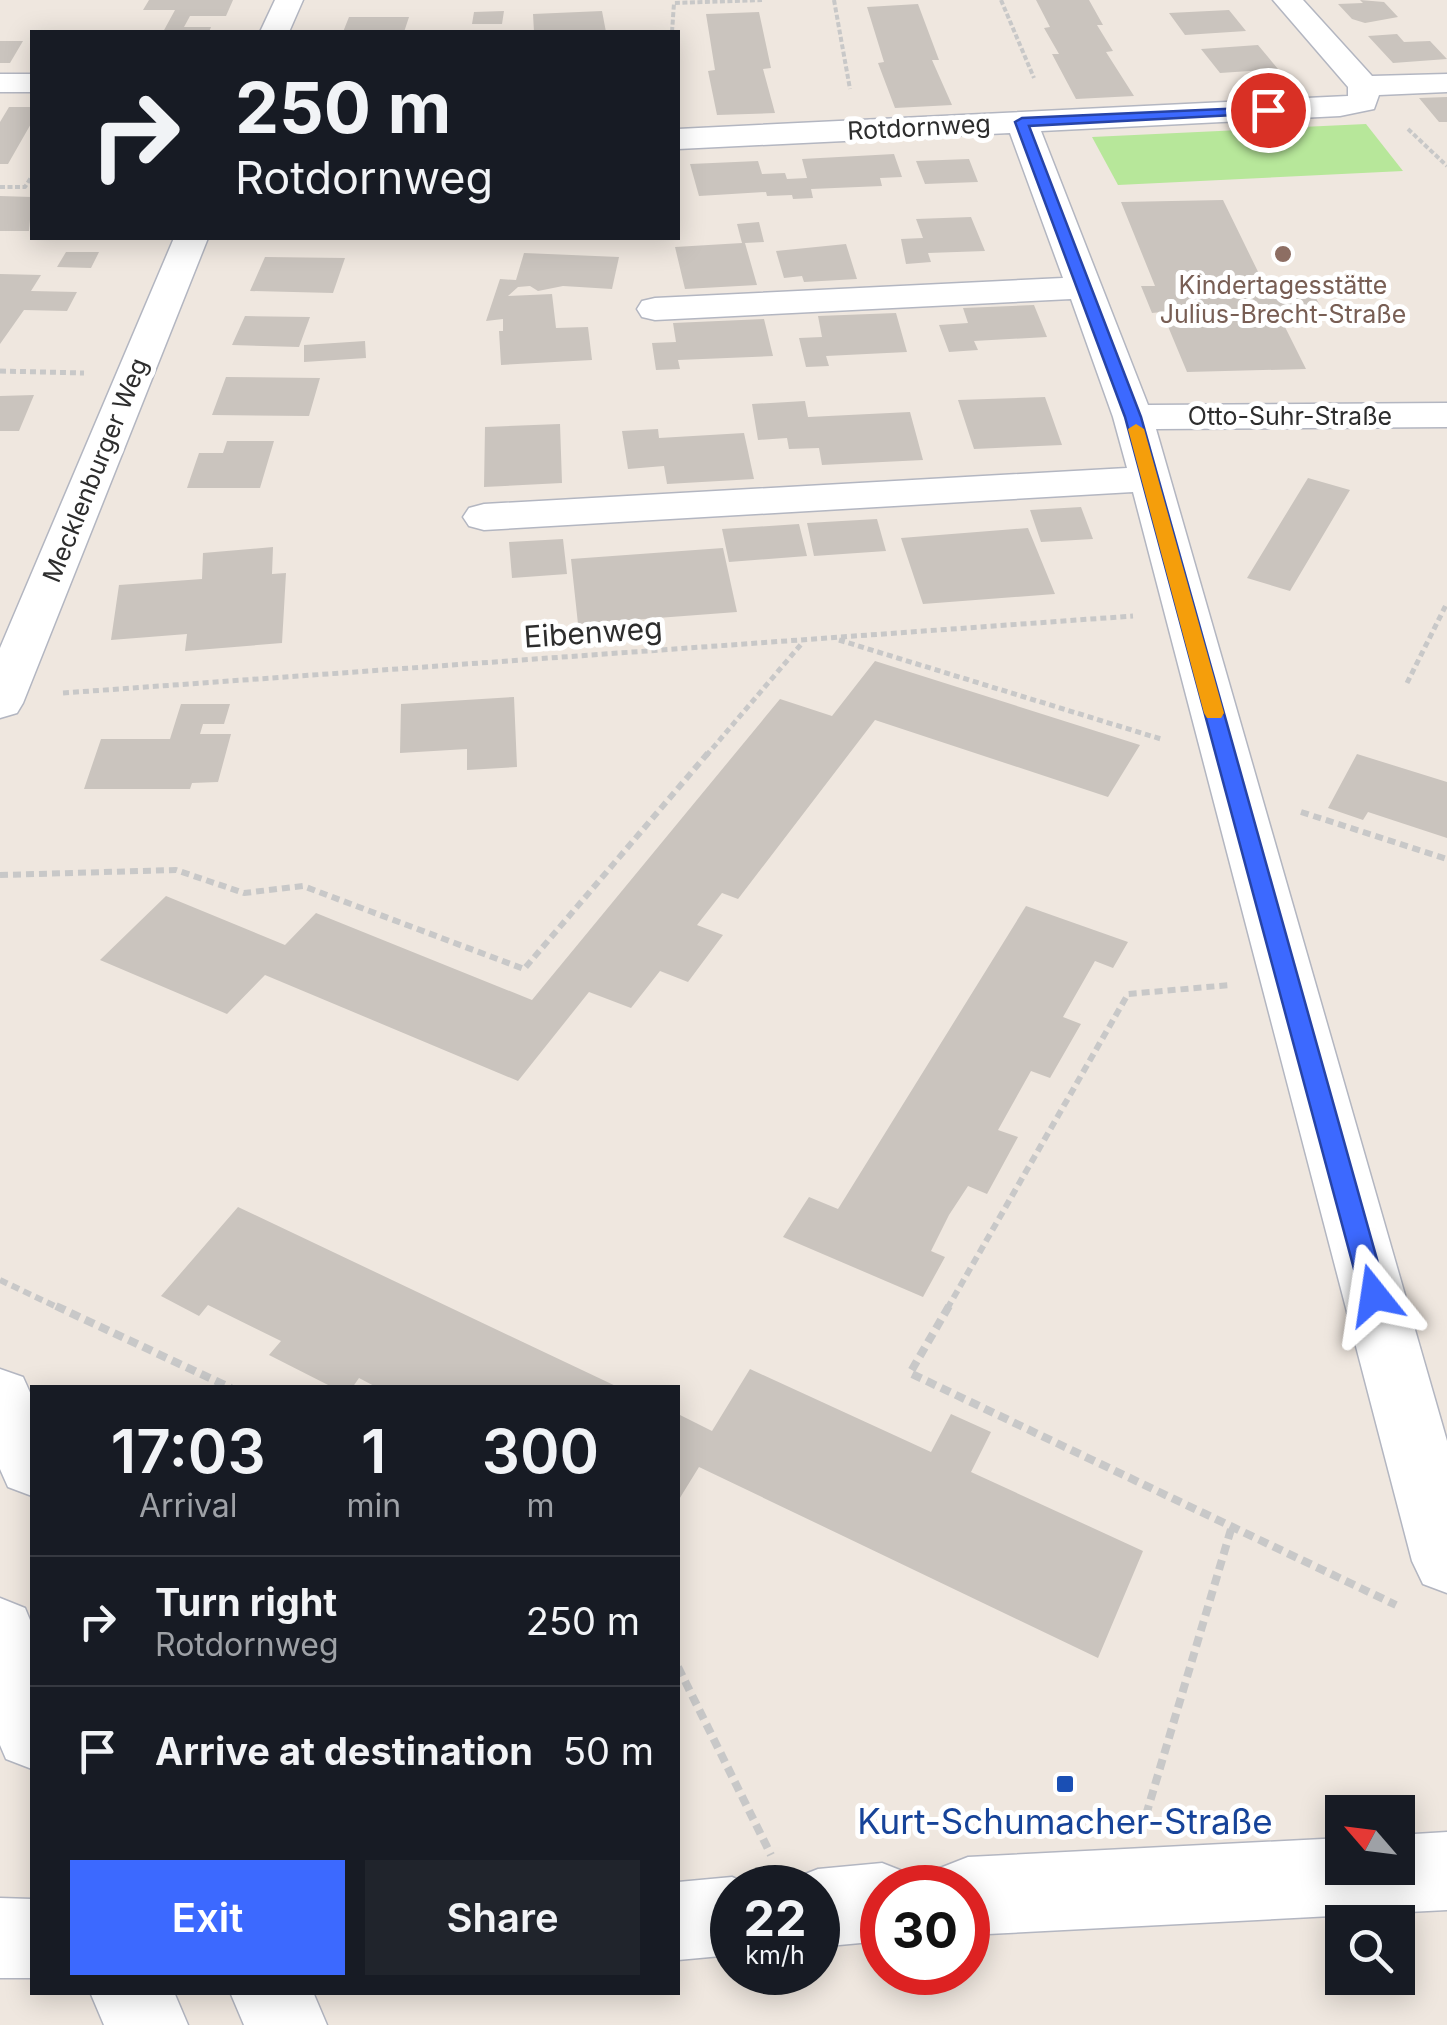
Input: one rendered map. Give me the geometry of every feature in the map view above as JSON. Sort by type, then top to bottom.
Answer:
[{"type":"street","points":[[277,30],[289,0]]},
{"type":"street","points":[[1287,0],[1352,97]]},
{"type":"street","points":[[0,83],[30,83]]},
{"type":"street","name":"Rotdornweg","points":[[680,139],[1037,121],[1352,97],[1447,83]]},
{"type":"street","points":[[1037,121],[1083,288],[1133,417],[1447,1561]]},
{"type":"street","name":"Mecklenburger Weg","points":[[1,699],[189,240]]},
{"type":"street","points":[[655,309],[1083,288]]},
{"type":"street","name":"Otto-Suhr-Straße","points":[[1133,417],[1447,416]]},
{"type":"street","points":[[484,517],[1150,479]]},
{"type":"street","points":[[0,1397],[30,1462]]},
{"type":"street","points":[[0,1632],[30,1727]]},
{"type":"street","points":[[990,1895],[1447,1871]]},
{"type":"street","points":[[680,1920],[710,1913]]},
{"type":"street","points":[[0,1938],[30,1938]]},
{"type":"street","points":[[132,1995],[147,2025]]},
{"type":"street","points":[[271,1995],[286,2025]]},
{"type":"path","points":[[672,30],[674,3],[762,0]]},
{"type":"path","points":[[834,0],[857,130]]},
{"type":"path","points":[[1001,0],[1037,121]]},
{"type":"path","points":[[0,187],[25,187],[30,179]]},
{"type":"path","points":[[0,371],[134,373]]},
{"type":"path","points":[[1406,683],[1447,602]]},
{"type":"path","name":"Eibenweg","points":[[1,699],[1187,612]]},
{"type":"path","points":[[832,638],[1231,774],[1447,859]]},
{"type":"path","points":[[0,875],[176,870],[244,893],[302,886],[524,969],[804,640]]},
{"type":"path","points":[[1287,979],[1128,994],[910,1373],[1411,1612]]},
{"type":"path","points":[[0,1280],[225,1385]]},
{"type":"path","points":[[1124,1888],[1232,1526]]},
{"type":"path","points":[[680,1672],[762,1865]]},
{"type":"green space","points":[[1366,124],[1403,171],[1118,185],[1092,137]]},
{"type":"building","points":[[149,0],[233,0],[226,16],[190,16],[184,27],[211,27],[210,30],[164,30],[175,10],[143,10]]},
{"type":"building","points":[[1036,0],[1089,0],[1103,25],[1097,25],[1113,51],[1106,52],[1134,96],[1076,99],[1052,54],[1059,54],[1044,28],[1050,27]]},
{"type":"building","points":[[1360,0],[1384,2],[1398,17],[1365,23],[1352,19],[1338,4],[1363,3]]},
{"type":"building","points":[[918,4],[939,60],[932,60],[952,105],[895,108],[878,63],[884,62],[867,7]]},
{"type":"building","points":[[1229,10],[1246,31],[1185,35],[1169,13]]},
{"type":"building","points":[[504,11],[502,24],[472,24],[474,12]]},
{"type":"building","points":[[602,11],[606,30],[534,30],[533,14]]},
{"type":"building","points":[[759,12],[771,68],[763,69],[775,113],[717,115],[708,71],[715,70],[706,14]]},
{"type":"building","points":[[349,17],[409,17],[405,30],[344,30]]},
{"type":"building","points":[[1397,34],[1404,42],[1430,41],[1447,59],[1393,63],[1368,36]]},
{"type":"building","points":[[0,41],[23,41],[10,63],[0,63]]},
{"type":"building","points":[[1258,45],[1278,69],[1220,73],[1201,49]]},
{"type":"building","points":[[1294,86],[1305,99],[1243,103],[1234,90]]},
{"type":"building","points":[[1447,97],[1447,122],[1439,122],[1419,98]]},
{"type":"building","points":[[9,107],[30,107],[30,126],[8,164],[0,164],[0,122]]},
{"type":"building","points":[[894,154],[902,177],[880,178],[882,186],[811,189],[813,198],[793,199],[792,195],[767,196],[766,192],[699,196],[690,164],[758,161],[762,174],[785,173],[787,179],[807,178],[802,159]]},
{"type":"building","points":[[969,159],[978,182],[925,184],[916,161]]},
{"type":"building","points":[[0,196],[30,197],[29,231],[0,231]]},
{"type":"building","points":[[1223,200],[1264,284],[1308,282],[1321,308],[1276,309],[1306,369],[1187,372],[1162,312],[1152,313],[1141,286],[1155,286],[1121,202]]},
{"type":"building","points":[[971,217],[985,251],[928,253],[931,262],[906,264],[901,239],[923,238],[916,219]]},
{"type":"building","points":[[759,222],[764,242],[745,243],[757,285],[685,289],[675,247],[742,243],[737,224]]},
{"type":"building","points":[[846,244],[857,279],[804,282],[802,276],[784,278],[776,251]]},
{"type":"building","points":[[66,252],[99,252],[91,268],[57,267]]},
{"type":"building","points":[[524,253],[619,257],[612,289],[563,286],[538,291],[530,286],[518,287],[508,296],[552,294],[556,328],[588,327],[592,360],[501,365],[499,331],[503,331],[503,319],[486,321],[500,279],[516,280]]},
{"type":"building","points":[[265,257],[345,258],[333,293],[250,291]]},
{"type":"building","points":[[0,274],[41,275],[31,291],[77,292],[67,311],[24,310],[0,344]]},
{"type":"building","points":[[1034,305],[1047,337],[974,341],[978,350],[949,352],[939,325],[968,323],[963,308]]},
{"type":"building","points":[[896,313],[907,352],[826,356],[829,366],[806,367],[799,338],[822,337],[818,316]]},
{"type":"building","points":[[245,316],[310,317],[299,347],[232,345]]},
{"type":"building","points":[[764,319],[773,356],[678,360],[680,369],[656,370],[652,343],[676,342],[673,323]]},
{"type":"building","points":[[365,341],[366,358],[304,362],[304,345]]},
{"type":"building","points":[[226,377],[320,378],[309,416],[212,415]]},
{"type":"building","points":[[34,395],[19,431],[0,431],[0,396]]},
{"type":"building","points":[[1045,397],[1062,445],[974,449],[958,400]]},
{"type":"building","points":[[805,401],[808,417],[910,412],[923,460],[822,465],[819,448],[789,449],[787,438],[758,440],[752,404]]},
{"type":"building","points":[[560,424],[562,483],[484,487],[485,427]]},
{"type":"building","points":[[658,429],[659,438],[744,433],[754,479],[667,484],[664,466],[628,469],[622,431]]},
{"type":"building","points":[[227,441],[274,441],[260,488],[187,488],[199,453],[223,453]]},
{"type":"building","points":[[1308,478],[1350,490],[1290,591],[1247,578]]},
{"type":"building","points":[[1081,507],[1093,539],[1041,542],[1030,510]]},
{"type":"building","points":[[877,519],[886,551],[814,556],[807,523]]},
{"type":"building","points":[[799,524],[807,556],[729,562],[722,529]]},
{"type":"building","points":[[1028,528],[1055,594],[923,604],[901,538]]},
{"type":"building","points":[[563,539],[567,574],[512,578],[509,542]]},
{"type":"building","points":[[273,547],[272,574],[286,573],[282,643],[185,651],[187,634],[111,640],[119,585],[202,579],[203,553]]},
{"type":"building","points":[[723,548],[737,612],[578,624],[571,559]]},
{"type":"building","points":[[875,661],[1140,745],[1108,797],[875,720],[738,899],[722,893],[697,925],[723,935],[688,982],[660,971],[631,1008],[589,992],[518,1081],[265,975],[227,1014],[100,960],[166,896],[285,945],[316,913],[532,1000],[780,699],[832,716]]},
{"type":"building","points":[[514,697],[517,767],[467,770],[467,749],[400,753],[401,704]]},
{"type":"building","points":[[181,704],[230,704],[224,724],[203,724],[200,734],[231,734],[218,782],[192,783],[190,789],[84,789],[101,739],[170,739]]},
{"type":"building","points":[[1357,754],[1447,782],[1447,838],[1368,812],[1363,820],[1328,808]]},
{"type":"building","points":[[1026,906],[1128,942],[1113,968],[1095,961],[1063,1017],[1081,1024],[1050,1078],[1031,1071],[998,1130],[1018,1137],[987,1194],[968,1186],[949,1215],[931,1251],[945,1257],[923,1297],[783,1237],[809,1197],[838,1209]]},
{"type":"building","points":[[238,1207],[614,1385],[372,1385],[359,1378],[354,1385],[328,1385],[269,1355],[281,1341],[208,1305],[199,1316],[161,1296]]},
{"type":"building","points":[[750,1369],[931,1452],[951,1414],[991,1432],[971,1472],[1143,1551],[1098,1658],[699,1467],[680,1498],[680,1415],[712,1431]]},
{"type":"slow traffic","points":[[1136,429],[1214,713]]},
{"type":"place","name":"Kindertagesstätte Julius-Brecht-Straße","points":[[1283,254]]},
{"type":"place","name":"Kurt-Schumacher-Straße","points":[[1065,1784]]},
{"type":"route","points":[[1268,110],[1022,122],[1133,417],[1374,1295]]}]
